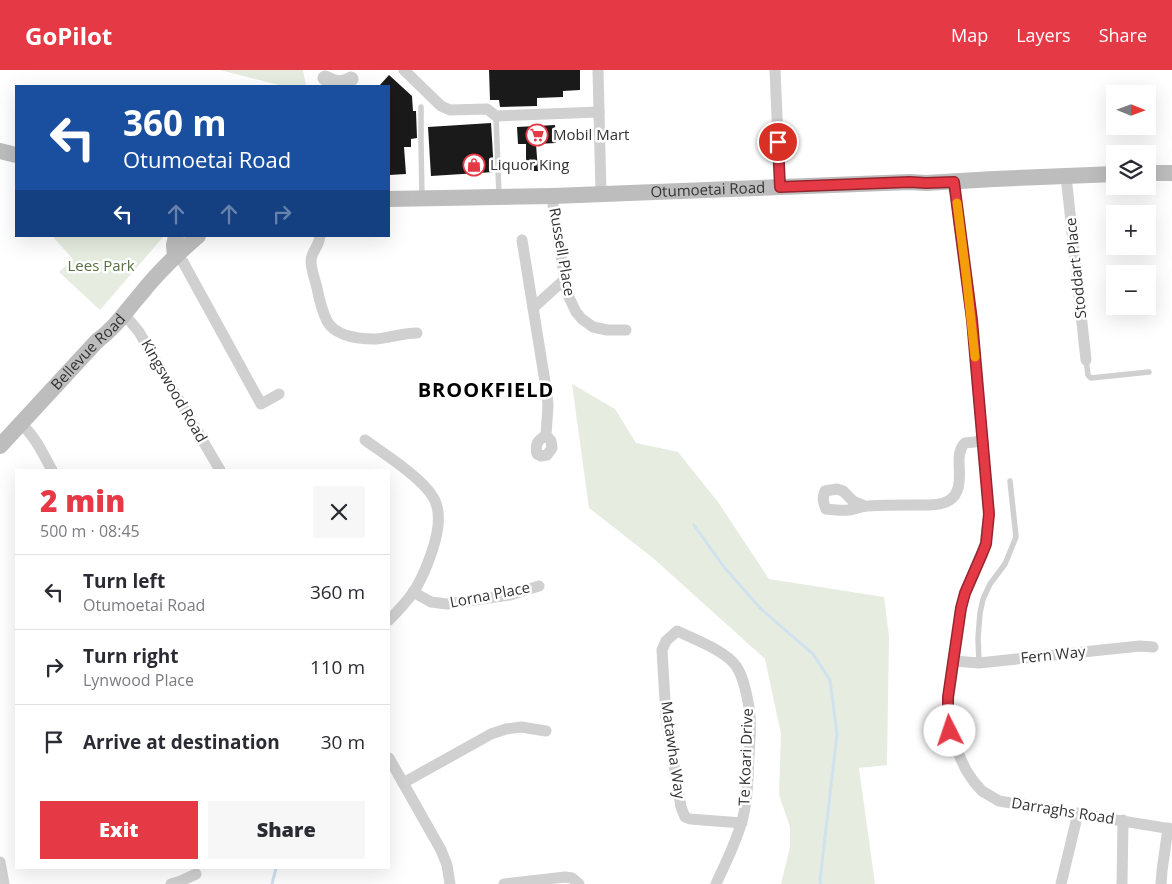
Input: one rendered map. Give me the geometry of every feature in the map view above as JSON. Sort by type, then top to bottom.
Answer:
[{"type":"main road","points":[[0,151],[15,155]]},
{"type":"main road","points":[[1156,173],[1172,172]]},
{"type":"main road","name":"Otumoetai Road","points":[[390,199],[553,196],[910,182],[954,182],[994,178],[1106,174]]},
{"type":"main road","points":[[175,256],[176,237]]},
{"type":"main road","name":"Bellevue Road","points":[[0,446],[97,341],[108,333],[124,316],[140,294],[175,256],[197,237]]},
{"type":"street","points":[[404,70],[441,106],[450,110],[487,109],[496,116],[599,112]]},
{"type":"street","points":[[598,70],[601,194]]},
{"type":"street","points":[[775,70],[780,187]]},
{"type":"street","name":"Stoddart Place","points":[[1066,176],[1086,360]]},
{"type":"street","name":"Darraghs Road","points":[[954,182],[972,320],[989,514],[988,531],[982,554],[965,593],[961,608],[948,697],[948,722],[952,740],[966,770],[974,782],[988,796],[999,801],[1170,828]]},
{"type":"street","name":"Russell Place","points":[[553,196],[564,280],[571,304],[587,324],[600,328],[626,330]]},
{"type":"street","points":[[320,237],[319,243],[311,256],[311,262],[318,296],[328,322],[336,330],[358,339],[378,339],[417,333]]},
{"type":"street","points":[[522,240],[548,406],[546,435]]},
{"type":"street","points":[[175,256],[182,262],[261,404],[279,394]]},
{"type":"street","points":[[533,308],[564,280]]},
{"type":"street","name":"Kingswood Road","points":[[124,316],[139,332],[219,469]]},
{"type":"street","points":[[21,424],[36,441],[51,469]]},
{"type":"street","points":[[365,440],[415,478],[432,495],[438,512],[436,536],[424,570],[405,604],[390,619]]},
{"type":"street","points":[[865,506],[946,502],[953,498],[959,484],[959,455],[961,447],[965,443],[982,441]]},
{"type":"street","name":"Lorna Place","points":[[413,592],[431,602],[447,604],[510,595],[539,586]]},
{"type":"street","name":"Matawha Way","points":[[678,631],[666,641],[662,650],[666,717],[681,807],[685,816],[690,819],[742,823]]},
{"type":"street","name":"Te Koari Drive","points":[[678,631],[729,658],[736,666],[742,679],[749,702],[750,734],[745,807],[736,840],[716,884]]},
{"type":"street","name":"Fern Way","points":[[954,661],[979,663],[1140,646],[1153,647]]},
{"type":"street","points":[[403,783],[491,734],[521,727],[546,731]]},
{"type":"street","points":[[390,760],[443,855],[450,884]]},
{"type":"street","points":[[1061,884],[1078,813]]},
{"type":"street","points":[[1122,884],[1123,820]]},
{"type":"street","points":[[1162,884],[1162,871],[1170,828]]},
{"type":"street","points":[[0,862],[4,884]]},
{"type":"street","points":[[171,884],[196,874]]},
{"type":"street","points":[[504,884],[565,877],[572,878],[579,884]]},
{"type":"lane","points":[[421,107],[422,198]]},
{"type":"lane","points":[[496,116],[499,197]]},
{"type":"lane","points":[[1086,360],[1088,375],[1092,378],[1149,372]]},
{"type":"lane","points":[[979,663],[980,613],[984,599],[990,584],[1005,564],[1016,537],[1010,481]]},
{"type":"green space","points":[[220,70],[303,70],[306,85],[279,85]]},
{"type":"green space","name":"Lees Park","points":[[163,237],[100,310],[59,272],[73,259],[54,238]]},
{"type":"green space","points":[[572,384],[615,409],[636,443],[678,452],[718,502],[769,579],[884,597],[889,636],[887,765],[859,768],[875,884],[781,884],[790,847],[790,827],[779,795],[781,734],[765,659],[653,558],[589,508]]},
{"type":"building","points":[[489,70],[580,70],[580,90],[563,91],[563,97],[537,98],[537,106],[500,107],[499,100],[490,100]]},
{"type":"building","points":[[389,75],[412,96],[413,111],[416,111],[417,138],[411,139],[411,147],[404,147],[406,174],[390,175],[390,85],[380,85]]},
{"type":"building","points":[[491,123],[494,172],[431,176],[428,127]]},
{"type":"building","name":"Mobil Mart","points":[[555,125],[556,143],[536,144],[538,171],[526,171],[526,144],[518,144],[517,127]]},
{"type":"waterway","points":[[694,525],[724,567],[761,609],[813,654],[830,680],[837,734],[821,884]]},
{"type":"waterway","points":[[272,884],[276,869]]},
{"type":"slow traffic","points":[[957,203],[975,357]]},
{"type":"place","name":"Mobil Mart","points":[[537,135]]},
{"type":"place","name":"Liquor King","points":[[474,165]]},
{"type":"district","name":"BROOKFIELD","points":[[486,390]]},
{"type":"route","points":[[778,142],[780,187],[954,182],[972,320],[989,514],[986,544],[965,593],[961,608],[948,697],[950,731]]}]
